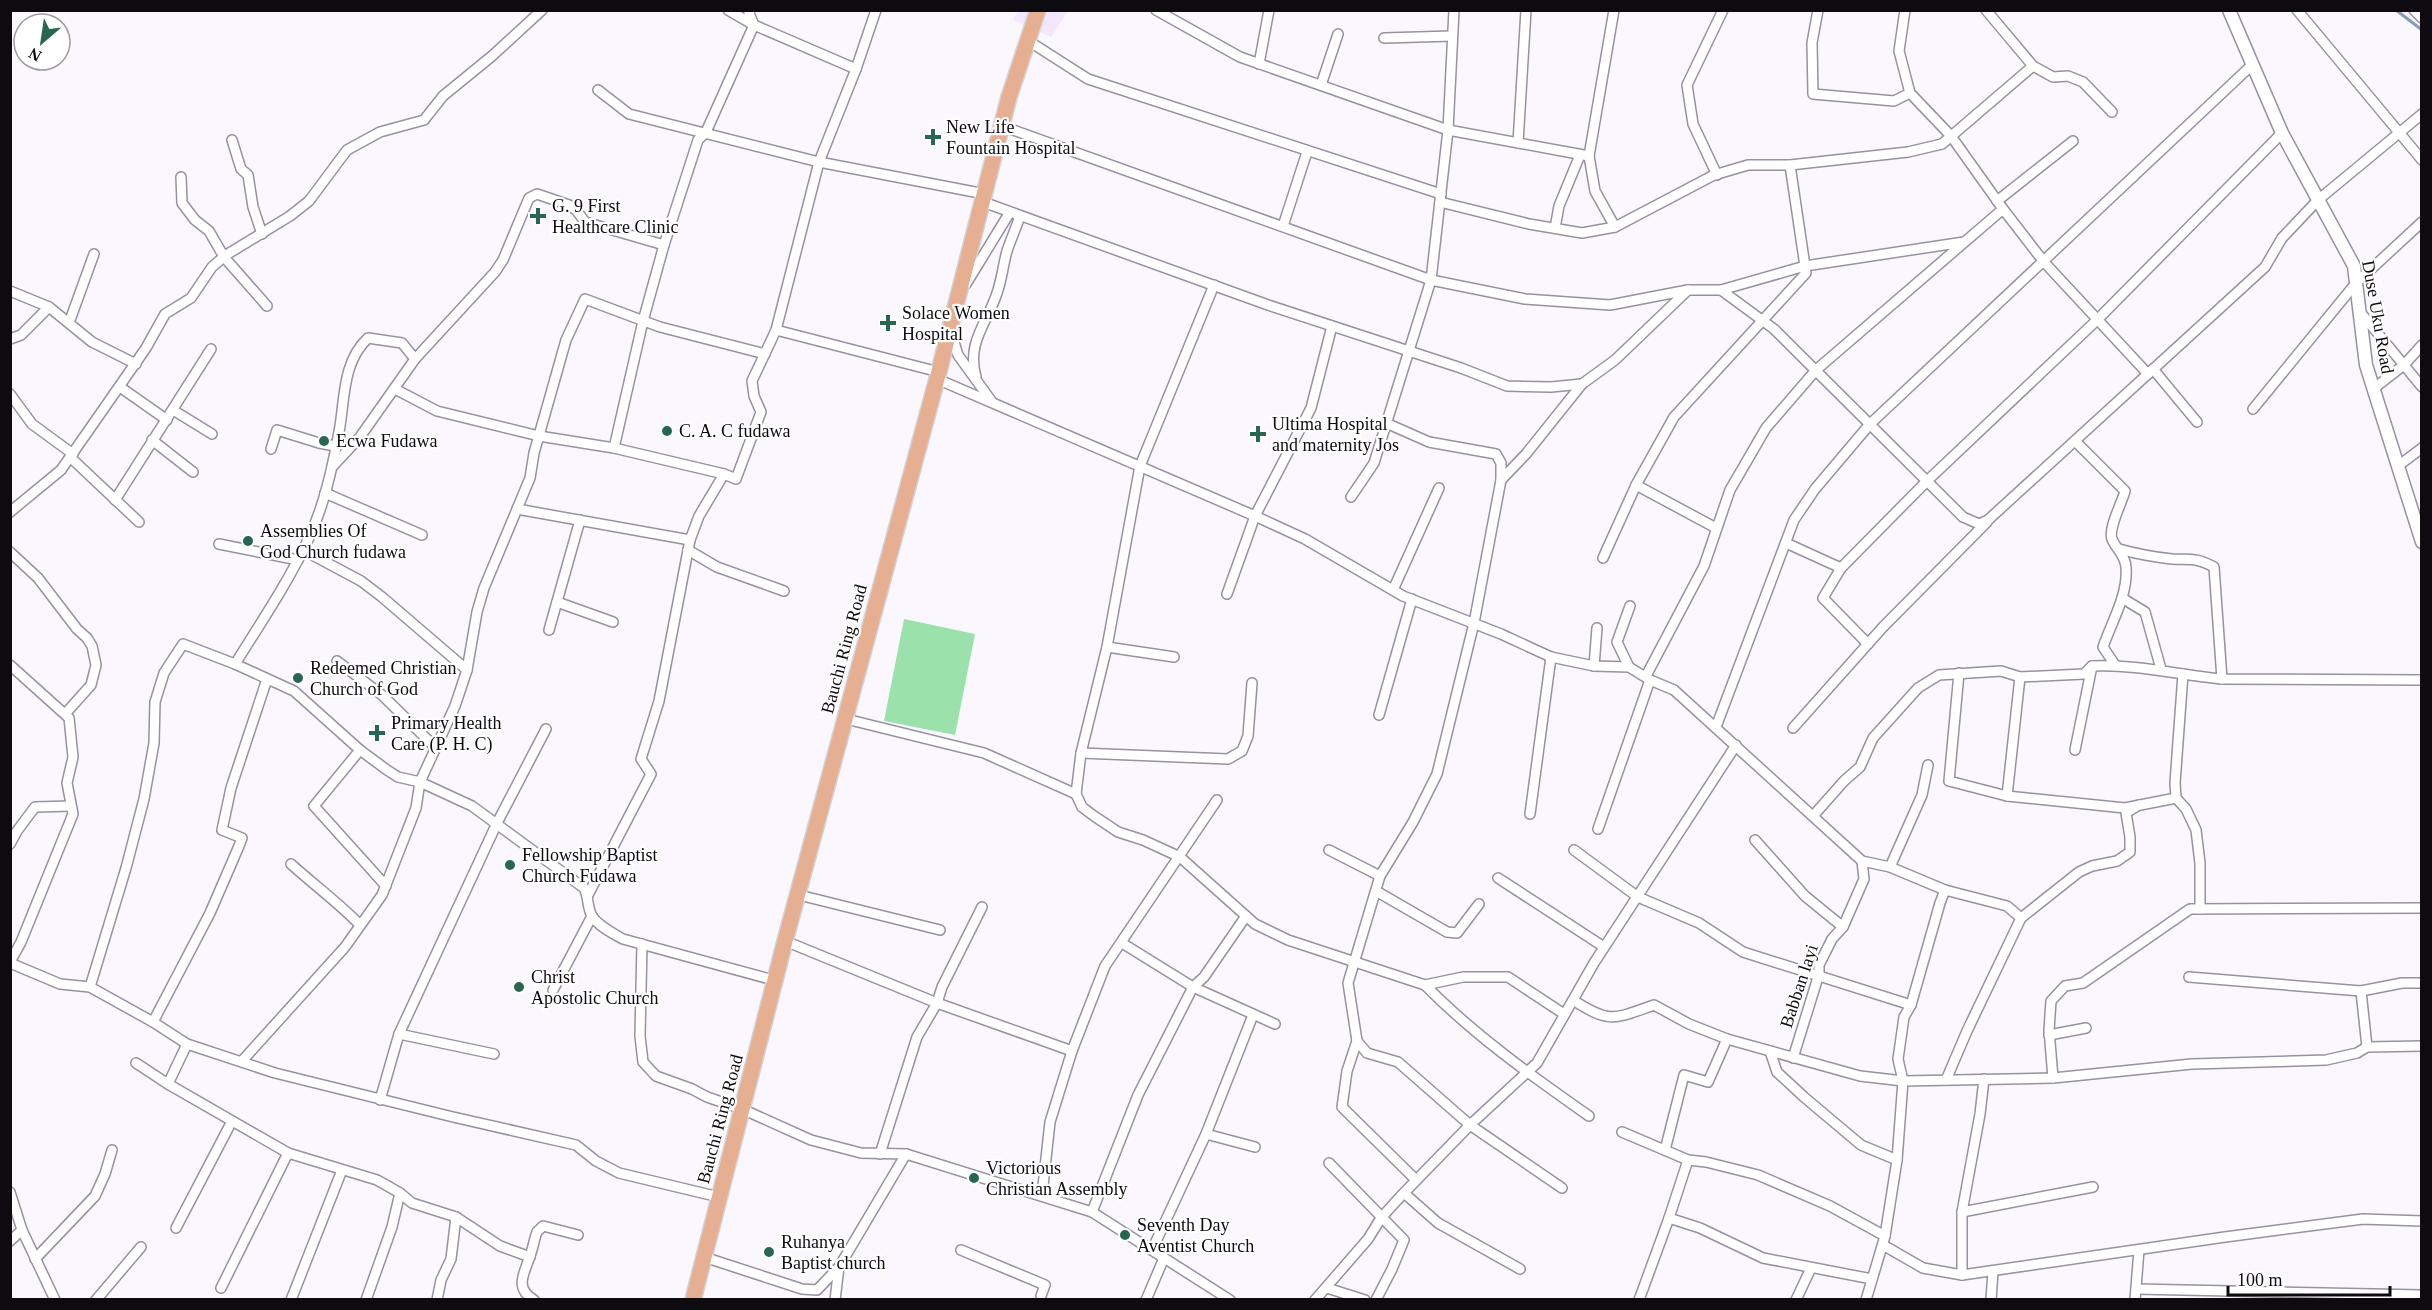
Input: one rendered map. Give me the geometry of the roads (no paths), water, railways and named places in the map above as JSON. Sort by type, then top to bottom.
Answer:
[{"type":"main road","name":"Bauchi Ring Road","points":[[693,1299],[777,981],[785,941],[938,376],[1033,12]]},
{"type":"street","points":[[10,512],[61,470],[136,364],[165,314],[191,298],[212,267],[309,201],[347,150],[380,132],[423,120],[443,96],[492,56],[542,10]]},
{"type":"street","points":[[728,10],[754,25],[856,69]]},
{"type":"street","points":[[614,448],[643,321],[664,245],[698,140],[706,132],[754,25],[750,10]]},
{"type":"street","points":[[395,389],[437,411],[539,436],[614,448],[724,474],[736,479],[761,412],[754,396],[752,381],[776,330],[819,162],[856,69],[876,10]]},
{"type":"street","points":[[1156,10],[1240,57],[1448,130],[1585,155]]},
{"type":"street","points":[[1172,21],[1178,10]]},
{"type":"street","points":[[1260,64],[1269,10]]},
{"type":"street","points":[[1351,497],[1374,463],[1431,280],[1448,130],[1454,10]]},
{"type":"street","points":[[1518,143],[1526,10]]},
{"type":"street","points":[[1555,228],[1558,206],[1585,155],[1614,10]]},
{"type":"street","points":[[1717,175],[1693,124],[1687,86],[1723,10]]},
{"type":"street","points":[[1818,10],[1812,43],[1813,94],[1894,101],[1910,93]]},
{"type":"street","points":[[1905,10],[1899,51],[1910,93],[1951,136],[2044,262],[2097,320],[2198,422]]},
{"type":"street","points":[[1986,10],[2033,66],[2053,77],[2068,76],[2083,82],[2112,112]]},
{"type":"street","name":"Duse Uku Road","points":[[2229,10],[2282,133],[2354,266],[2366,365],[2421,542]]},
{"type":"street","points":[[2297,10],[2421,160]]},
{"type":"street","points":[[2414,10],[2421,18]]},
{"type":"street","points":[[1321,85],[1338,34]]},
{"type":"street","points":[[1384,38],[1452,36]]},
{"type":"street","points":[[1027,40],[1088,79],[1440,198],[1582,233],[1615,227],[1717,175],[1748,165],[1790,165],[1908,153],[1942,144],[2033,66]]},
{"type":"street","points":[[1716,727],[1794,520],[1815,489],[1870,424],[2253,64]]},
{"type":"street","points":[[598,90],[629,114],[819,162],[984,198],[1020,216],[1508,386],[1551,387],[1582,384]]},
{"type":"street","points":[[1793,728],[1868,644],[1988,520],[2265,267],[2282,238],[2318,201],[2421,114]]},
{"type":"street","points":[[1002,126],[1431,280],[1525,299],[1610,305],[1688,290],[1721,290],[1805,266],[1964,242]]},
{"type":"street","points":[[1868,644],[1823,598],[1841,568],[1927,481],[2097,320],[2282,133]]},
{"type":"street","points":[[232,140],[241,169],[248,175],[253,207],[262,234]]},
{"type":"street","points":[[1598,829],[1648,678],[1704,566],[1730,490],[1766,428],[1816,370],[1964,242],[2000,205],[2073,141]]},
{"type":"street","points":[[1283,226],[1307,152]]},
{"type":"street","points":[[1585,155],[1595,191],[1615,227]]},
{"type":"street","points":[[1603,558],[1636,485],[1674,417],[1806,273],[1790,165]]},
{"type":"street","points":[[181,177],[182,203],[195,220],[209,231],[224,257],[267,306]]},
{"type":"street","points":[[333,466],[360,437],[416,359],[495,272],[503,260],[529,198],[537,194],[569,206],[577,211],[585,222],[664,245]]},
{"type":"street","points":[[960,293],[1010,212]]},
{"type":"street","points":[[976,377],[973,369],[974,349],[981,326],[997,294],[1008,250],[1020,216]]},
{"type":"street","points":[[2253,409],[2356,284],[2421,222]]},
{"type":"street","points":[[69,323],[94,254]]},
{"type":"street","points":[[1076,794],[1081,753],[1107,647],[1140,466],[1214,285]]},
{"type":"street","points":[[1501,480],[1526,454],[1582,384],[1615,360],[1688,290]]},
{"type":"street","points":[[1721,290],[1762,320],[1816,370],[1963,517],[1979,524],[1988,520]]},
{"type":"street","points":[[10,291],[49,307],[92,342],[136,364]]},
{"type":"street","points":[[242,1060],[345,947],[382,895],[416,808],[420,782],[455,706],[467,670],[477,612],[484,588],[530,478],[539,436],[566,340],[585,299],[643,321],[765,354]]},
{"type":"street","points":[[10,339],[21,335],[49,307]]},
{"type":"street","points":[[2361,313],[2421,387]]},
{"type":"street","points":[[1227,594],[1255,516],[1311,408],[1332,326]]},
{"type":"street","points":[[776,330],[938,376],[993,403],[1305,539],[1412,599],[1551,657],[1594,666],[1629,668],[1674,690],[1862,861],[1890,867],[1945,890],[2007,906],[2021,918]]},
{"type":"street","points":[[950,330],[958,355],[993,403]]},
{"type":"street","points":[[235,664],[303,550],[333,466],[345,381],[359,346],[368,338],[402,343],[416,359]]},
{"type":"street","points":[[2373,389],[2404,365],[2421,345]]},
{"type":"street","points":[[115,500],[211,349]]},
{"type":"street","points":[[120,387],[166,420]]},
{"type":"street","points":[[10,394],[32,424],[72,456],[139,522]]},
{"type":"street","points":[[173,410],[212,434]]},
{"type":"street","points":[[1386,423],[1429,442],[1496,454],[1501,463],[1501,480],[1474,623],[1437,774],[1413,822],[1380,876],[1348,983],[1357,1041],[1347,1071],[1342,1107],[1416,1180]]},
{"type":"street","points":[[271,449],[277,430],[335,446]]},
{"type":"street","points":[[152,440],[193,471]]},
{"type":"street","points":[[2075,441],[2124,491],[2122,504],[2111,528],[2112,539],[2127,565],[2122,598],[2103,647],[2115,665]]},
{"type":"street","points":[[2398,466],[2421,447]]},
{"type":"street","points":[[588,895],[651,774],[641,759],[659,701],[690,540],[699,516],[724,474]]},
{"type":"street","points":[[1636,485],[1716,528]]},
{"type":"street","points":[[1393,590],[1439,488]]},
{"type":"street","points":[[325,493],[422,535]]},
{"type":"street","points":[[517,509],[690,540]]},
{"type":"street","points":[[549,630],[580,520]]},
{"type":"street","points":[[1785,543],[1841,568]]},
{"type":"street","points":[[219,544],[298,560]]},
{"type":"street","points":[[2119,549],[2141,555],[2176,559],[2199,558],[2214,567],[2223,680]]},
{"type":"street","points":[[303,550],[361,581],[467,670]]},
{"type":"street","points":[[688,550],[717,567],[784,591]]},
{"type":"street","points":[[10,552],[38,578],[76,629],[87,638],[92,646],[96,665],[91,685],[65,714]]},
{"type":"street","points":[[2122,598],[2145,612],[2161,669]]},
{"type":"street","points":[[1379,715],[1412,599]]},
{"type":"street","points":[[557,602],[613,622]]},
{"type":"street","points":[[1629,668],[1617,642],[1630,606]]},
{"type":"street","points":[[1594,666],[1597,628]]},
{"type":"street","points":[[90,987],[144,799],[154,743],[155,702],[164,673],[183,644],[235,664],[294,691],[360,750],[398,777],[420,782],[472,806],[584,888],[588,895],[592,916],[608,931],[623,939],[777,981]]},
{"type":"street","points":[[1107,647],[1174,657]]},
{"type":"street","points":[[1530,814],[1551,657]]},
{"type":"street","points":[[337,661],[382,695],[436,748]]},
{"type":"street","points":[[10,665],[65,714],[72,728],[73,757],[67,783],[73,814],[21,942],[10,963],[60,984],[90,987],[187,1044],[242,1060],[275,1073],[576,1145],[596,1161],[618,1173],[719,1197]]},
{"type":"street","points":[[1813,816],[1844,781],[1860,767],[1873,738],[1918,688],[1940,675],[2001,671],[2020,677],[2084,674],[2092,666],[2115,665],[2161,669],[2223,680],[2421,680]]},
{"type":"street","points":[[2075,750],[2092,666]]},
{"type":"street","points":[[1959,674],[1949,781],[2007,796],[2125,808],[2176,798]]},
{"type":"street","points":[[2183,674],[2175,783],[2176,798],[2186,809],[2196,830],[2200,863],[2200,909]]},
{"type":"street","points":[[2007,796],[2020,677]]},
{"type":"street","points":[[153,1022],[210,913],[242,838],[222,830],[231,788],[267,679]]},
{"type":"street","points":[[1081,753],[1228,759],[1242,751],[1248,736],[1252,683]]},
{"type":"street","points":[[846,719],[984,753],[1076,794],[1088,812],[1118,832],[1143,840],[1179,857],[1255,924],[1288,940],[1425,986],[1444,1005],[1527,1073],[1589,1116]]},
{"type":"street","points":[[381,1100],[399,1034],[497,823],[546,729]]},
{"type":"street","points":[[1315,1299],[1368,1239],[1381,1218],[1416,1180],[1470,1125],[1537,1063],[1604,947],[1736,745]]},
{"type":"street","points":[[360,750],[314,806],[386,886]]},
{"type":"street","points":[[1890,867],[1923,795],[1928,765]]},
{"type":"street","points":[[1042,1195],[1050,1122],[1072,1051],[1105,966],[1216,800]]},
{"type":"street","points":[[1946,1080],[1966,1031],[2021,918],[2079,872],[2092,866],[2117,861],[2130,852],[2126,813],[2139,805]]},
{"type":"street","points":[[10,844],[35,807],[71,806]]},
{"type":"street","points":[[1755,840],[1805,896],[1843,927]]},
{"type":"street","points":[[1329,850],[1380,876]]},
{"type":"street","points":[[1574,850],[1638,897],[1699,923],[1743,952],[1819,974],[1911,1005]]},
{"type":"street","name":"Babban layi","points":[[1793,1058],[1819,974],[1819,965],[1832,939],[1843,927],[1864,879],[1862,861]]},
{"type":"street","points":[[291,864],[318,889],[344,907],[360,925]]},
{"type":"street","points":[[1498,878],[1604,947]]},
{"type":"street","points":[[1866,1299],[1884,1240],[1897,1160],[1903,1081],[1898,1059],[1904,1017],[1911,1005],[1945,890]]},
{"type":"street","points":[[1376,891],[1448,932],[1457,933],[1479,904]]},
{"type":"street","points":[[799,895],[940,930]]},
{"type":"street","points":[[880,1154],[917,1037],[937,1003],[942,987],[982,907]]},
{"type":"street","points":[[2053,1078],[2049,1035],[2051,1001],[2065,986],[2083,983],[2190,909],[2421,908]]},
{"type":"street","points":[[553,990],[592,916]]},
{"type":"street","points":[[1092,1212],[1138,1095],[1193,987],[1204,977],[1246,916]]},
{"type":"street","points":[[10,937],[21,942]]},
{"type":"street","points":[[785,941],[937,1003],[1072,1051]]},
{"type":"street","points":[[1122,943],[1193,987],[1252,1016],[1275,1024]]},
{"type":"street","points":[[642,944],[640,1036],[643,1062],[656,1076],[742,1109],[811,1140],[861,1153],[906,1154],[1092,1212],[1230,1299]]},
{"type":"street","points":[[1425,986],[1463,977],[1508,976],[1564,1014]]},
{"type":"street","points":[[2189,977],[2361,992],[2402,983],[2421,983]]},
{"type":"street","points":[[2361,992],[2367,1047]]},
{"type":"street","points":[[1573,1000],[1596,1015],[1619,1018],[1654,1005],[1689,1024],[1727,1039],[1860,1076],[1903,1081],[2053,1078],[2192,1064],[2325,1060],[2357,1053],[2367,1047],[2421,1046]]},
{"type":"street","points":[[1152,1250],[1206,1134],[1252,1016]]},
{"type":"street","points":[[2049,1035],[2086,1028]]},
{"type":"street","points":[[399,1034],[494,1054]]},
{"type":"street","points":[[1665,1150],[1684,1075],[1708,1082],[1727,1039]]},
{"type":"street","points":[[1357,1041],[1366,1053],[1398,1062],[1470,1125],[1562,1188]]},
{"type":"street","points":[[168,1084],[187,1044]]},
{"type":"street","points":[[1770,1052],[1777,1072],[1804,1097],[1861,1144],[1897,1160]]},
{"type":"street","points":[[136,1063],[288,1153],[377,1180],[400,1192],[412,1203],[456,1217],[500,1246],[530,1257]]},
{"type":"street","points":[[1962,1275],[1962,1212],[1984,1079]]},
{"type":"street","points":[[176,1228],[232,1121]]},
{"type":"street","points":[[1622,1132],[1688,1160],[1707,1162],[1758,1175],[1830,1206],[1923,1268],[1962,1275],[2363,1219],[2421,1221]]},
{"type":"street","points":[[1206,1134],[1255,1147]]},
{"type":"street","points":[[35,1259],[94,1196],[105,1174],[112,1150]]},
{"type":"street","points":[[221,1288],[288,1153]]},
{"type":"street","points":[[704,1257],[802,1288],[817,1290],[839,1267],[906,1154]]},
{"type":"street","points":[[1639,1299],[1670,1218],[1688,1160]]},
{"type":"street","points":[[1329,1163],[1404,1240],[1376,1299]]},
{"type":"street","points":[[291,1299],[342,1170]]},
{"type":"street","points":[[1962,1212],[2093,1187]]},
{"type":"street","points":[[10,1191],[22,1230],[56,1299]]},
{"type":"street","points":[[366,1299],[392,1227],[400,1192]]},
{"type":"street","points":[[1404,1193],[1438,1223],[1520,1269]]},
{"type":"street","points":[[437,1299],[441,1280],[451,1259],[456,1217]]},
{"type":"street","points":[[1670,1218],[1700,1228],[1764,1258],[1872,1280]]},
{"type":"street","points":[[534,1299],[521,1288],[521,1279],[537,1232],[543,1226],[578,1235]]},
{"type":"street","points":[[10,1241],[22,1230]]},
{"type":"street","points":[[96,1299],[141,1247]]},
{"type":"street","points":[[961,1250],[1045,1285],[1043,1298]]},
{"type":"street","points":[[2135,1299],[2139,1250]]},
{"type":"street","points":[[1146,1299],[1164,1258]]},
{"type":"street","points":[[836,1299],[839,1267]]},
{"type":"street","points":[[1796,1299],[1811,1268]]},
{"type":"street","points":[[1991,1299],[1993,1271]]},
{"type":"street","points":[[1327,1288],[1365,1299]]},
{"type":"street","points":[[2136,1289],[2421,1295]]},
{"type":"waterway","points":[[2396,10],[2422,30]]},
{"type":"place","name":"New Life Fountain Hospital","points":[[933,137]]},
{"type":"place","name":"G. 9 First Healthcare Clinic","points":[[538,216]]},
{"type":"place","name":"Solace Women Hospital","points":[[888,323]]},
{"type":"place","name":"C. A. C fudawa","points":[[667,431]]},
{"type":"place","name":"Ultima Hospital and maternity Jos","points":[[1258,434]]},
{"type":"place","name":"Ecwa Fudawa","points":[[324,441]]},
{"type":"place","name":"Assemblies Of God Church fudawa","points":[[248,541]]},
{"type":"place","name":"Redeemed Christian Church of God","points":[[298,678]]},
{"type":"place","name":"Primary Health Care (P. H. C)","points":[[377,733]]},
{"type":"place","name":"Fellowship Baptist Church Fudawa","points":[[510,865]]},
{"type":"place","name":"Christ Apostolic Church","points":[[519,987]]},
{"type":"place","name":"Victorious Christian Assembly","points":[[974,1178]]},
{"type":"place","name":"Seventh Day Aventist Church","points":[[1125,1235]]},
{"type":"place","name":"Ruhanya Baptist church","points":[[769,1252]]}]
